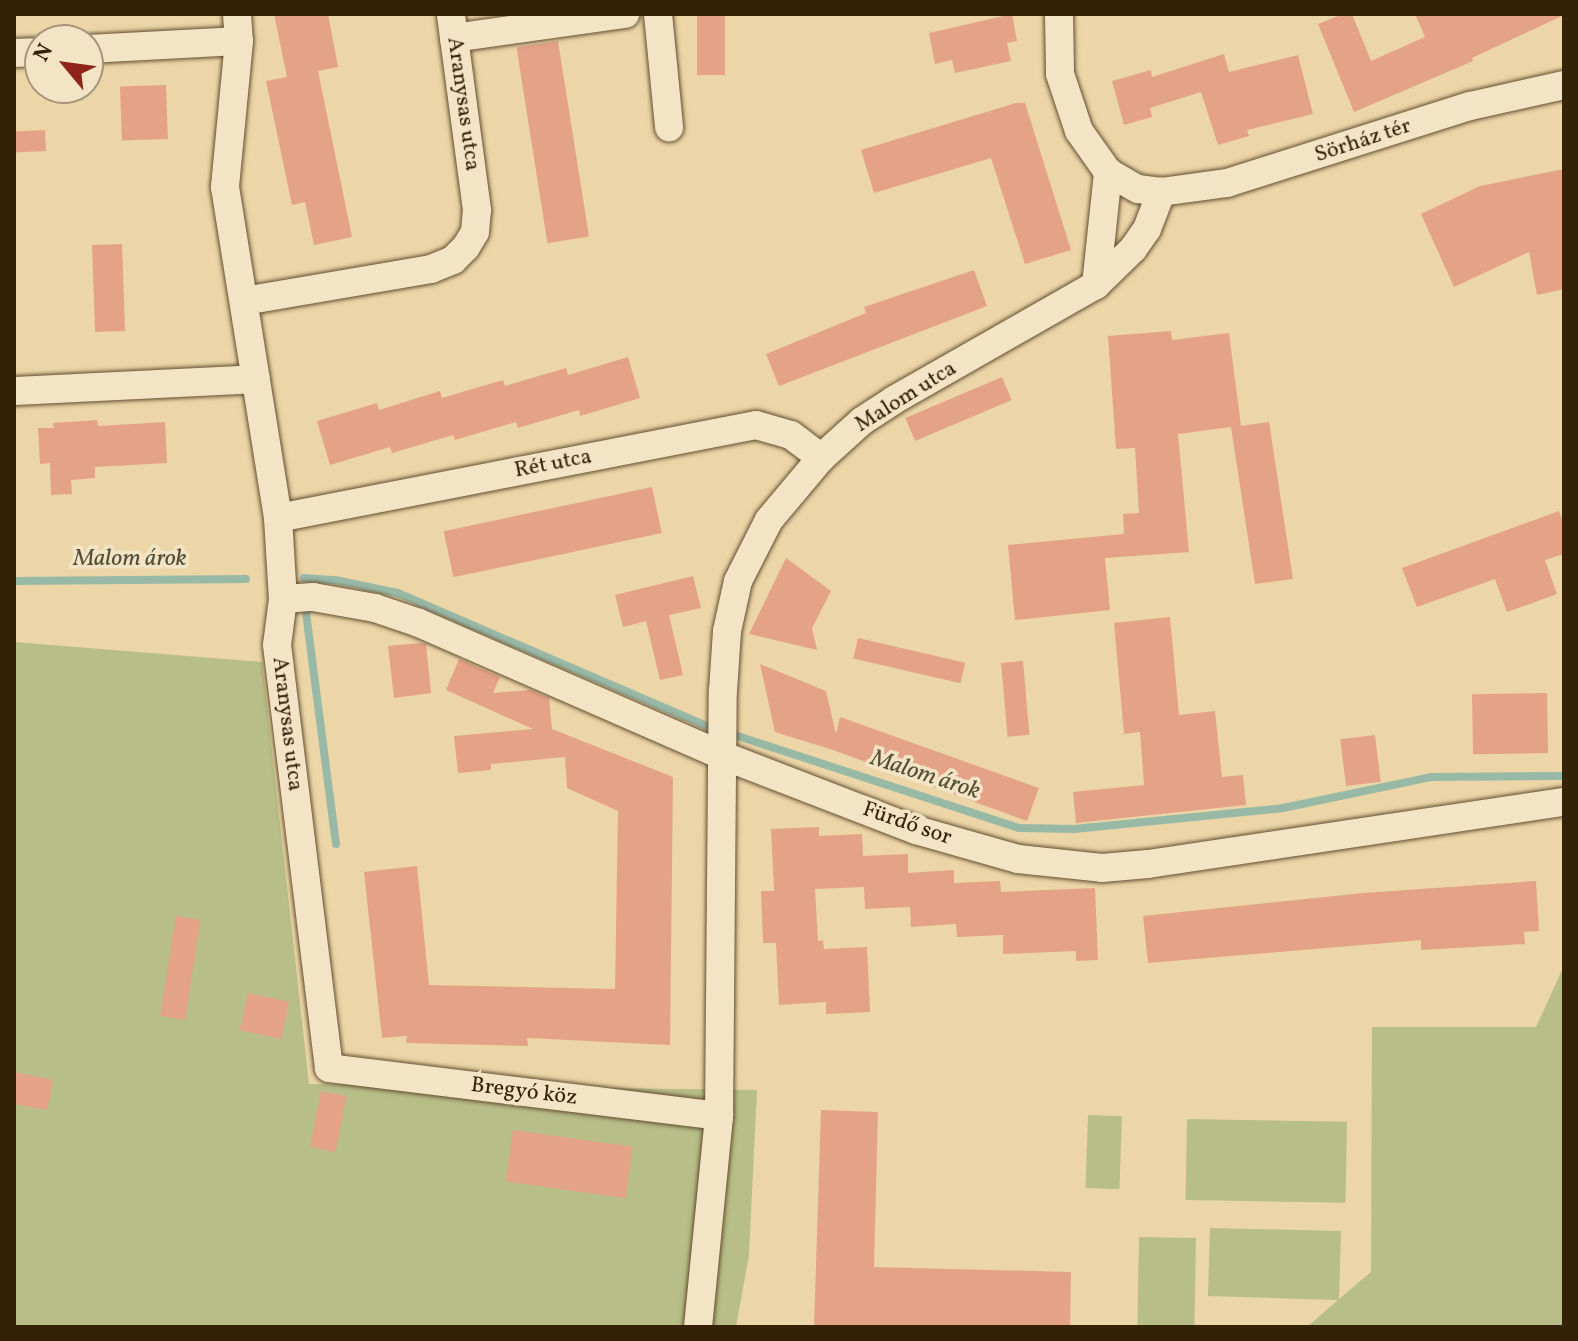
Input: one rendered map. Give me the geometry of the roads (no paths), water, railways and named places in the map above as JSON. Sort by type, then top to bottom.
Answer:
[{"type":"street","points":[[453,26],[625,14]]},
{"type":"street","points":[[658,14],[669,127]]},
{"type":"street","points":[[1059,14],[1060,74],[1079,131],[1108,172],[1138,189],[1161,192]]},
{"type":"street","name":"Aranysas utca","points":[[244,301],[431,269],[453,260],[466,247],[475,232],[477,210],[453,26]]},
{"type":"street","name":"Aranysas utca","points":[[104,47],[238,28],[225,187],[278,518],[283,599],[277,645],[329,1068]]},
{"type":"street","name":"Sörház tér","points":[[1161,192],[1227,183],[1470,106],[1564,85]]},
{"type":"street","points":[[1096,285],[1108,172]]},
{"type":"street","name":"Malom utca","points":[[724,756],[723,691],[727,631],[744,567],[769,520],[821,458],[862,421],[1096,285],[1133,249],[1147,229],[1161,192]]},
{"type":"street","points":[[14,391],[256,379]]},
{"type":"street","name":"Rét utca","points":[[278,518],[756,425],[791,435],[821,458]]},
{"type":"street","name":"Fürdő sor","points":[[283,599],[313,597],[375,608],[419,623],[724,756],[916,830],[1018,859],[1102,868],[1148,864],[1564,802]]},
{"type":"street","points":[[698,1327],[719,1116],[724,756]]},
{"type":"street","name":"Bregyó köz","points":[[329,1068],[719,1116]]},
{"type":"waterway","name":"Malom árok","points":[[304,578],[335,580],[398,593],[704,725],[1019,828],[1074,829],[1283,808],[1432,777],[1564,776]]},
{"type":"waterway","name":"Malom árok","points":[[14,581],[246,579]]},
{"type":"waterway","points":[[306,613],[336,844]]}]
